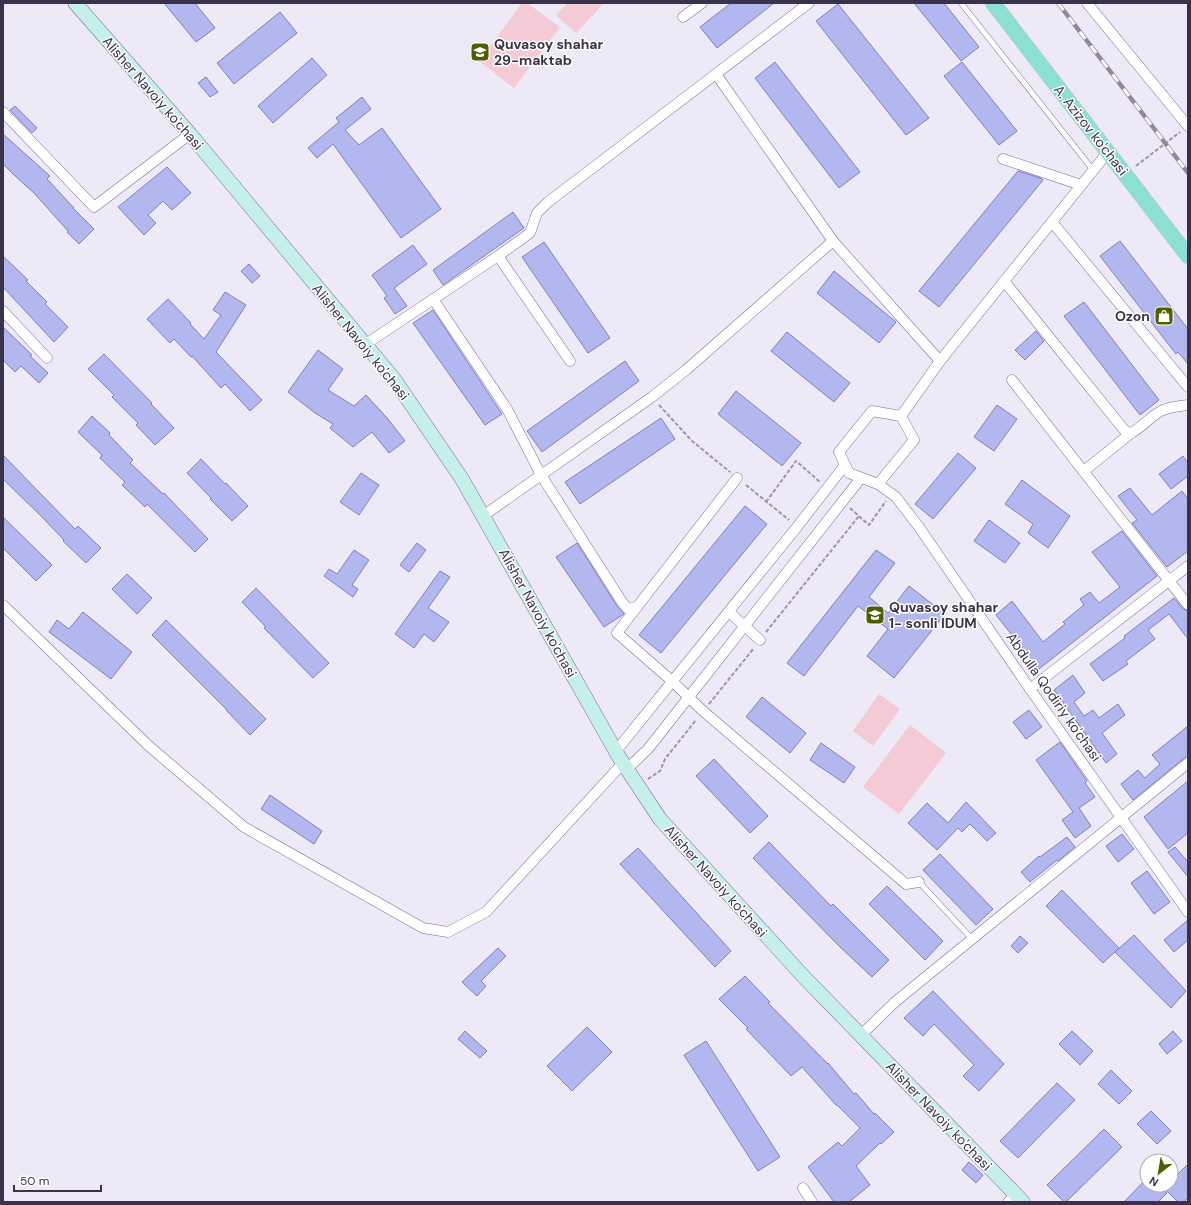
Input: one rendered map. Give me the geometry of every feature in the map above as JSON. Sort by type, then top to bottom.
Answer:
[{"type":"main road","name":"A. Azizov ko'chasi","points":[[993,3],[1188,256]]},
{"type":"street","name":"Alisher Navoiy ko'chasi","points":[[75,3],[190,134],[394,379],[462,479],[622,761],[660,819],[803,976],[861,1035],[1015,1200]]},
{"type":"street","points":[[683,17],[702,3]]},
{"type":"street","points":[[366,344],[530,233],[537,213],[548,202],[809,3]]},
{"type":"street","points":[[1087,3],[1187,123]]},
{"type":"street","points":[[716,74],[833,241],[940,361]]},
{"type":"street","points":[[3,112],[94,207],[190,134]]},
{"type":"street","points":[[901,416],[940,361],[1108,152]]},
{"type":"street","points":[[1002,159],[1081,185]]},
{"type":"street","points":[[1052,222],[1188,387]]},
{"type":"street","points":[[483,516],[649,399],[680,374],[833,241]]},
{"type":"street","points":[[498,256],[570,361]]},
{"type":"street","points":[[1004,281],[1125,431],[1131,433]]},
{"type":"street","points":[[432,299],[507,409],[541,475],[622,602],[628,609],[637,607]]},
{"type":"street","points":[[3,311],[47,358]]},
{"type":"street","points":[[1012,380],[1188,605]]},
{"type":"street","points":[[1084,471],[1161,411],[1188,405]]},
{"type":"street","points":[[872,411],[901,416],[914,440],[878,484],[849,473],[839,452],[872,411]]},
{"type":"street","points":[[3,605],[150,747],[244,827],[423,928],[448,932],[486,912],[622,761],[672,682],[845,465]]},
{"type":"street","points":[[736,478],[617,633],[688,698],[906,884],[919,882]]},
{"type":"street","points":[[622,761],[648,749],[861,478]]},
{"type":"street","name":"Abdulla Qodiriy ko'chasi","points":[[878,484],[896,497],[919,527],[1030,689],[1188,912]]},
{"type":"street","points":[[1030,689],[1188,566]]},
{"type":"street","points":[[729,612],[760,640]]},
{"type":"street","points":[[861,1035],[895,1002],[1188,763]]},
{"type":"street","points":[[803,1188],[812,1202]]},
{"type":"lane","points":[[960,3],[1093,170]]},
{"type":"lane","points":[[919,882],[972,939]]},
{"type":"path","points":[[1125,174],[1187,123]]},
{"type":"path","points":[[638,786],[660,771],[665,759],[859,516]]},
{"type":"shaded area","points":[[522,3],[527,3],[560,27],[514,88],[479,61]]},
{"type":"shaded area","points":[[568,3],[604,3],[576,33],[556,15]]},
{"type":"shaded area","points":[[879,694],[900,709],[873,746],[853,731]]},
{"type":"shaded area","points":[[910,725],[946,753],[899,814],[863,787]]},
{"type":"building","points":[[164,3],[195,3],[215,28],[196,42]]},
{"type":"building","points":[[731,3],[774,3],[717,48],[700,27]]},
{"type":"building","points":[[914,3],[944,3],[979,47],[961,61]]},
{"type":"building","points":[[838,4],[929,118],[906,135],[816,21]]},
{"type":"building","points":[[280,12],[297,33],[234,84],[217,63]]},
{"type":"building","points":[[312,58],[327,75],[273,123],[258,106]]},
{"type":"building","points":[[775,62],[860,172],[839,188],[755,78]]},
{"type":"building","points":[[962,62],[1017,131],[999,145],[944,76]]},
{"type":"building","points":[[206,77],[218,92],[210,97],[198,83]]},
{"type":"building","points":[[362,97],[371,109],[345,130],[359,145],[382,128],[441,209],[401,238],[333,144],[317,158],[308,148],[339,122],[336,118]]},
{"type":"building","points":[[15,106],[37,128],[32,133],[10,110]]},
{"type":"building","points":[[3,134],[50,176],[47,179],[94,229],[79,244],[34,193],[3,164]]},
{"type":"building","points":[[167,167],[191,193],[172,210],[163,201],[148,215],[156,223],[144,235],[118,207]]},
{"type":"building","points":[[1018,171],[1043,180],[939,307],[919,291]]},
{"type":"building","points":[[513,212],[524,228],[443,285],[433,270]]},
{"type":"building","points":[[1120,241],[1188,329],[1188,364],[1178,352],[1176,354],[1100,256]]},
{"type":"building","points":[[544,242],[610,338],[588,353],[522,257]]},
{"type":"building","points":[[413,245],[427,264],[394,288],[407,306],[395,314],[384,298],[387,296],[372,275]]},
{"type":"building","points":[[3,256],[28,280],[26,281],[47,302],[45,304],[68,327],[54,342],[3,287]]},
{"type":"building","points":[[249,264],[260,276],[252,283],[241,271]]},
{"type":"building","points":[[834,271],[896,322],[879,343],[817,293]]},
{"type":"building","points":[[225,292],[246,305],[216,352],[262,400],[250,411],[225,384],[221,388],[192,356],[191,357],[174,339],[170,343],[147,319],[168,299],[204,339],[221,315],[213,310]]},
{"type":"building","points":[[1084,302],[1159,400],[1140,415],[1064,316]]},
{"type":"building","points":[[433,310],[502,414],[485,425],[413,323]]},
{"type":"building","points":[[3,327],[48,373],[39,383],[21,366],[15,372],[3,360]]},
{"type":"building","points":[[1036,331],[1044,341],[1025,360],[1015,350]]},
{"type":"building","points":[[787,332],[850,383],[834,402],[771,351]]},
{"type":"building","points":[[318,350],[343,369],[328,390],[354,406],[366,395],[388,419],[405,441],[389,453],[372,432],[353,447],[330,428],[333,424],[315,413],[288,392]]},
{"type":"building","points":[[104,354],[174,428],[155,445],[136,425],[138,423],[112,397],[114,395],[88,369]]},
{"type":"building","points":[[625,361],[639,381],[542,452],[527,431]]},
{"type":"building","points":[[736,391],[801,443],[782,466],[718,414]]},
{"type":"building","points":[[997,405],[1017,419],[994,451],[974,437]]},
{"type":"building","points":[[92,416],[110,433],[109,435],[133,460],[130,463],[163,494],[164,493],[208,539],[195,552],[147,504],[145,507],[122,485],[125,482],[100,458],[102,455],[78,432]]},
{"type":"building","points":[[661,418],[675,439],[580,504],[565,482]]},
{"type":"building","points":[[958,453],[976,468],[933,519],[915,504]]},
{"type":"building","points":[[3,455],[75,529],[78,526],[101,548],[86,563],[3,479]]},
{"type":"building","points":[[1183,456],[1188,463],[1188,476],[1171,489],[1159,474]]},
{"type":"building","points":[[201,459],[248,506],[232,521],[187,473]]},
{"type":"building","points":[[361,473],[379,485],[359,515],[340,502]]},
{"type":"building","points":[[1022,480],[1070,516],[1048,548],[1028,533],[1033,524],[1005,504]]},
{"type":"building","points":[[1130,488],[1152,515],[1182,491],[1188,499],[1188,551],[1167,567],[1132,523],[1137,520],[1118,496]]},
{"type":"building","points":[[745,506],[767,524],[661,653],[639,635]]},
{"type":"building","points":[[3,517],[52,565],[36,581],[3,548]]},
{"type":"building","points":[[989,520],[1020,543],[1005,563],[974,541]]},
{"type":"building","points":[[1122,531],[1157,576],[1039,669],[996,615],[1012,601],[1043,642],[1065,624],[1063,622],[1084,605],[1080,599],[1090,592],[1099,603],[1120,587],[1092,552]]},
{"type":"building","points":[[417,543],[426,550],[409,572],[400,565]]},
{"type":"building","points":[[577,543],[617,606],[624,614],[604,627],[556,557]]},
{"type":"building","points":[[354,550],[369,560],[352,585],[358,589],[353,597],[324,576],[329,569],[337,574]]},
{"type":"building","points":[[876,550],[895,563],[869,597],[888,613],[909,586],[945,614],[894,678],[867,656],[888,629],[858,606],[804,676],[787,663]]},
{"type":"building","points":[[440,571],[450,577],[428,608],[449,622],[434,642],[424,634],[414,648],[395,634]]},
{"type":"building","points":[[127,574],[152,598],[137,614],[112,589]]},
{"type":"building","points":[[256,588],[329,663],[313,678],[264,628],[266,627],[242,602]]},
{"type":"building","points":[[1174,598],[1183,609],[1188,611],[1188,639],[1169,614],[1148,630],[1155,639],[1126,661],[1128,664],[1103,681],[1090,664]]},
{"type":"building","points":[[83,612],[132,652],[111,679],[49,632],[57,620],[69,629]]},
{"type":"building","points":[[166,620],[266,719],[250,735],[152,635]]},
{"type":"building","points":[[1073,675],[1085,693],[1074,702],[1084,716],[1093,710],[1099,718],[1118,704],[1125,715],[1102,733],[1117,754],[1106,763],[1054,690]]},
{"type":"building","points":[[762,697],[806,733],[790,753],[746,717]]},
{"type":"building","points":[[1029,710],[1042,727],[1026,739],[1013,722]]},
{"type":"building","points":[[1188,726],[1188,755],[1133,800],[1121,784],[1138,770],[1145,778],[1160,764],[1152,755]]},
{"type":"building","points":[[1060,742],[1087,781],[1085,783],[1095,797],[1079,808],[1091,826],[1075,838],[1062,820],[1073,812],[1036,760]]},
{"type":"building","points":[[821,743],[855,767],[844,783],[810,760]]},
{"type":"building","points":[[714,759],[768,816],[750,833],[696,776]]},
{"type":"building","points":[[1188,781],[1188,833],[1168,849],[1144,817]]},
{"type":"building","points":[[270,795],[322,831],[314,844],[261,809]]},
{"type":"building","points":[[966,802],[996,833],[987,841],[970,824],[962,832],[958,828],[937,850],[908,823],[927,803],[948,823]]},
{"type":"building","points":[[1122,834],[1134,849],[1118,862],[1106,846]]},
{"type":"building","points":[[1067,837],[1075,847],[1030,882],[1021,872],[1039,856],[1040,857]]},
{"type":"building","points":[[769,842],[831,906],[833,904],[889,960],[872,977],[838,945],[753,858]]},
{"type":"building","points":[[1175,847],[1188,862],[1188,877],[1168,852]]},
{"type":"building","points":[[638,848],[731,951],[715,967],[620,864]]},
{"type":"building","points":[[940,854],[993,909],[976,925],[923,870]]},
{"type":"building","points":[[1147,871],[1170,902],[1154,914],[1131,883]]},
{"type":"building","points":[[887,886],[943,941],[925,960],[869,904]]},
{"type":"building","points":[[1062,890],[1119,948],[1103,963],[1046,906]]},
{"type":"building","points":[[1188,920],[1188,940],[1174,952],[1164,940]]},
{"type":"building","points":[[1134,935],[1186,991],[1171,1008],[1115,952]]},
{"type":"building","points":[[1020,936],[1028,943],[1018,953],[1011,946]]},
{"type":"building","points":[[498,948],[506,956],[481,981],[486,986],[477,996],[462,982]]},
{"type":"building","points":[[745,976],[770,1002],[768,1003],[828,1063],[854,1094],[856,1093],[874,1114],[875,1113],[894,1132],[856,1166],[870,1185],[849,1202],[834,1202],[808,1167],[838,1142],[842,1146],[860,1128],[836,1105],[802,1067],[791,1076],[746,1029],[748,1028],[719,999]]},
{"type":"building","points":[[933,991],[1004,1064],[979,1091],[963,1076],[974,1065],[934,1024],[923,1036],[904,1018]]},
{"type":"building","points":[[587,1027],[612,1052],[572,1091],[547,1066]]},
{"type":"building","points":[[465,1031],[487,1051],[480,1058],[458,1039]]},
{"type":"building","points":[[1072,1031],[1093,1051],[1080,1065],[1059,1044]]},
{"type":"building","points":[[1173,1031],[1182,1041],[1167,1054],[1159,1044]]},
{"type":"building","points":[[706,1041],[780,1157],[758,1171],[684,1055]]},
{"type":"building","points":[[1111,1070],[1132,1091],[1119,1104],[1098,1084]]},
{"type":"building","points":[[1057,1083],[1075,1100],[1018,1158],[1000,1141]]},
{"type":"building","points":[[1151,1111],[1171,1131],[1157,1144],[1137,1124]]},
{"type":"building","points":[[1104,1129],[1122,1147],[1066,1202],[1064,1202],[1047,1185]]},
{"type":"building","points":[[969,1162],[983,1175],[976,1183],[962,1170]]},
{"type":"building","points":[[1188,1164],[1188,1198],[1184,1202],[1178,1202],[1169,1193],[1179,1193],[1179,1173]]},
{"type":"building","points":[[1139,1186],[1139,1193],[1167,1193],[1158,1202],[1124,1202]]},
{"type":"railway","points":[[1058,3],[1188,173]]},
{"type":"place","name":"Quvasoy shahar 29-maktab","points":[[480,52]]},
{"type":"place","name":"Ozon","points":[[1164,316]]},
{"type":"place","name":"Quvasoy shahar 1- sonli IDUM","points":[[875,615]]}]
